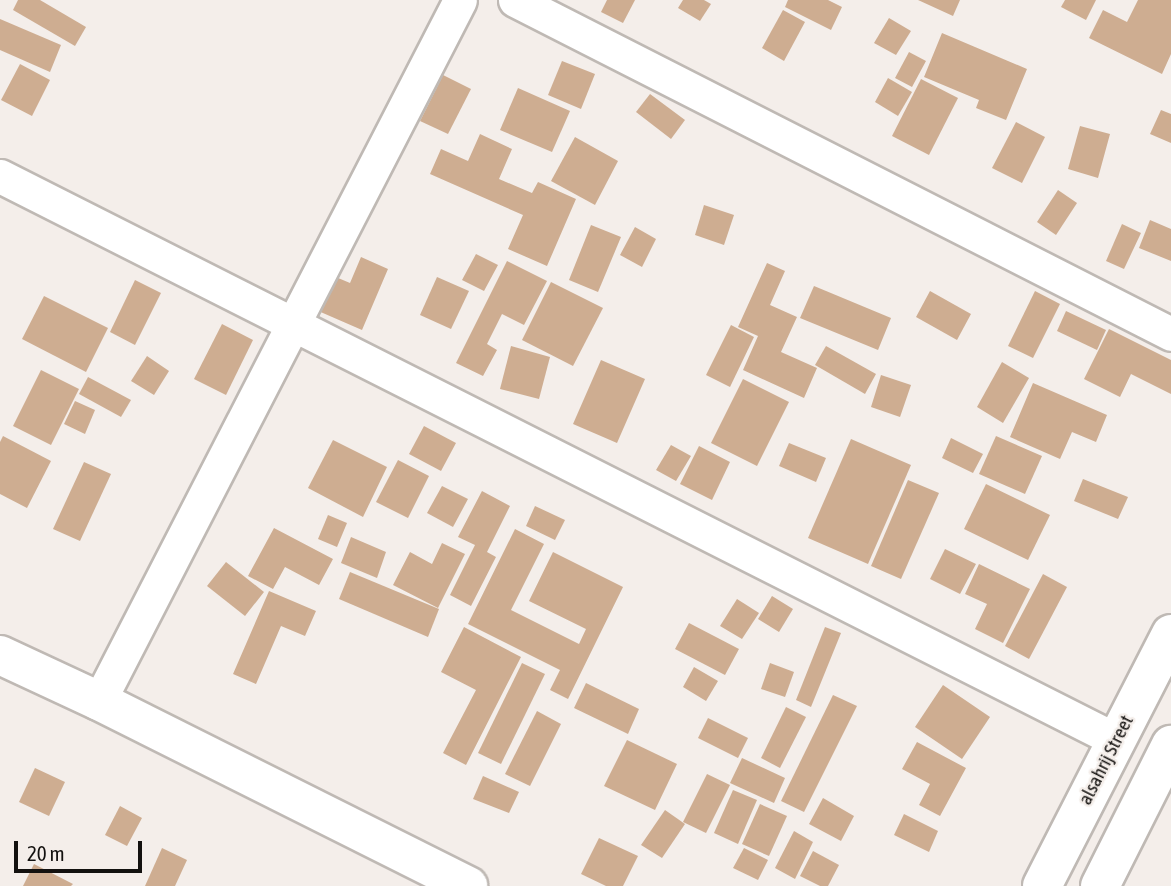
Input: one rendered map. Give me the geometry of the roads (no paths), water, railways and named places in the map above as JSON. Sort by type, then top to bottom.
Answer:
[{"type":"street","points":[[99,701],[296,324],[460,0]]},
{"type":"street","points":[[515,0],[1171,334]]},
{"type":"street","points":[[0,176],[1116,740]]},
{"type":"street","name":"alsahrij Street","points":[[1042,886],[1171,634]]},
{"type":"street","points":[[0,655],[99,701],[468,886]]},
{"type":"street","points":[[1100,886],[1171,745]]}]
